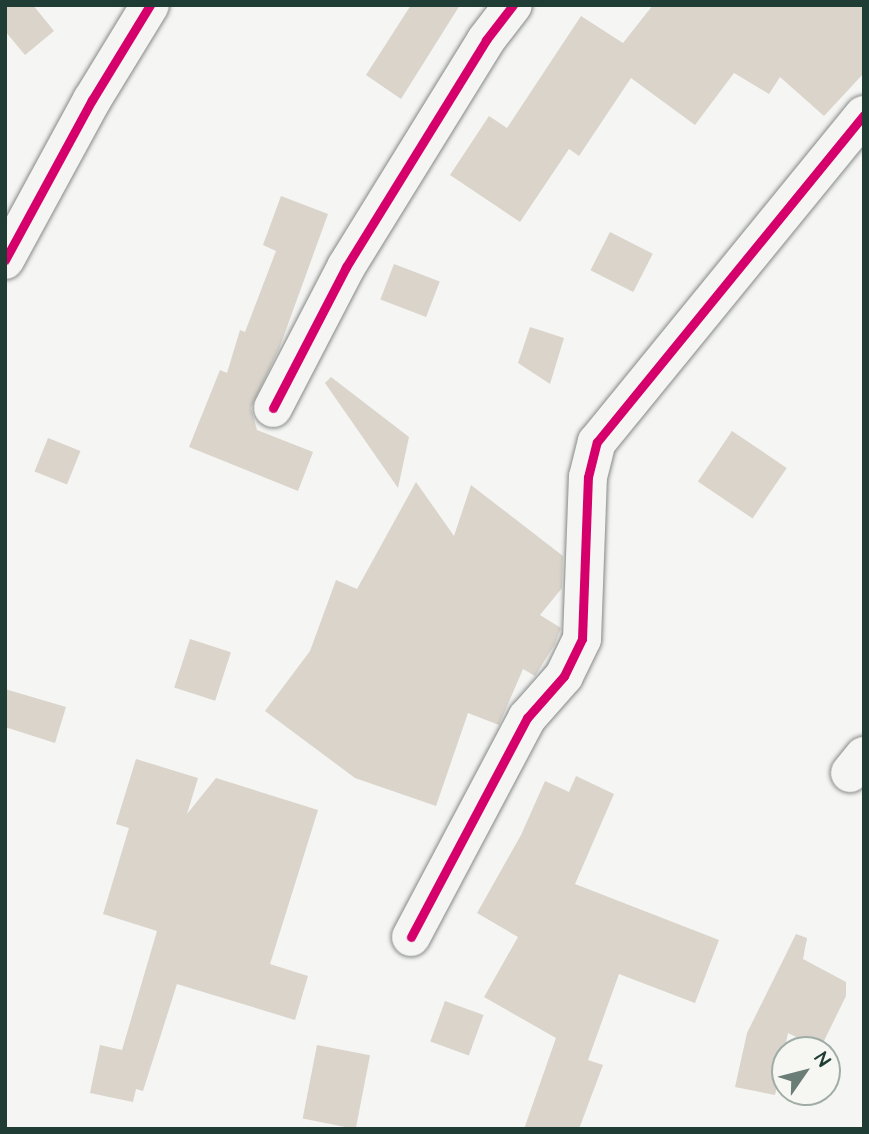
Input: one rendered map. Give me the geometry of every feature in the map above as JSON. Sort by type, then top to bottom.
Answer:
[{"type":"street","points":[[5,260],[92,100],[150,5]]},
{"type":"street","points":[[273,408],[346,267],[486,40],[513,5]]},
{"type":"street","points":[[411,937],[527,718],[564,676],[582,639],[588,477],[597,442],[864,115]]},
{"type":"building","points":[[5,5],[33,5],[54,31],[25,55],[5,31]]},
{"type":"building","points":[[411,5],[460,5],[401,99],[366,75]]},
{"type":"building","points":[[653,5],[864,5],[864,73],[824,116],[780,77],[769,94],[734,73],[695,125],[631,78],[579,156],[569,149],[520,222],[450,175],[489,116],[507,128],[581,16],[623,43]]},
{"type":"building","points":[[281,196],[328,214],[279,349],[251,408],[257,430],[313,452],[298,491],[189,447],[220,370],[227,373],[240,330],[245,332],[276,251],[263,245]]},
{"type":"building","points":[[610,232],[653,254],[633,292],[590,270]]},
{"type":"building","points":[[394,264],[440,282],[426,317],[380,299]]},
{"type":"building","points":[[530,327],[564,338],[550,384],[518,363]]},
{"type":"building","points":[[331,377],[409,437],[398,488],[325,383]]},
{"type":"building","points":[[732,431],[787,468],[753,518],[698,482]]},
{"type":"building","points":[[48,438],[80,451],[67,484],[35,471]]},
{"type":"building","points":[[416,482],[454,536],[471,485],[563,556],[562,588],[540,615],[561,628],[555,644],[535,676],[523,669],[499,725],[468,713],[436,806],[355,778],[265,711],[310,651],[336,580],[357,589]]},
{"type":"building","points":[[190,639],[231,652],[215,701],[174,688]]},
{"type":"building","points":[[5,689],[66,707],[55,743],[5,727]]},
{"type":"building","points":[[136,759],[198,778],[187,814],[216,778],[318,810],[270,964],[308,976],[295,1020],[177,984],[143,1091],[136,1089],[133,1102],[90,1093],[100,1045],[122,1050],[157,931],[103,914],[129,828],[116,824]]},
{"type":"building","points":[[576,776],[614,794],[575,884],[719,940],[695,1003],[619,974],[588,1060],[603,1065],[579,1129],[524,1129],[556,1038],[484,997],[518,937],[477,913],[521,835],[545,781],[569,792]]},
{"type":"building","points":[[796,934],[807,938],[803,959],[846,982],[846,996],[826,1036],[794,1036],[788,1033],[787,1036],[771,1036],[771,1094],[735,1087],[747,1033]]},
{"type":"building","points":[[445,1001],[484,1015],[469,1055],[430,1041]]},
{"type":"building","points":[[317,1045],[370,1055],[356,1129],[303,1119]]},
{"type":"cycle path","points":[[5,260],[92,100],[150,5]]},
{"type":"cycle path","points":[[273,408],[346,267],[486,40],[513,5]]},
{"type":"cycle path","points":[[411,937],[527,718],[564,676],[582,639],[588,477],[597,442],[864,115]]}]
